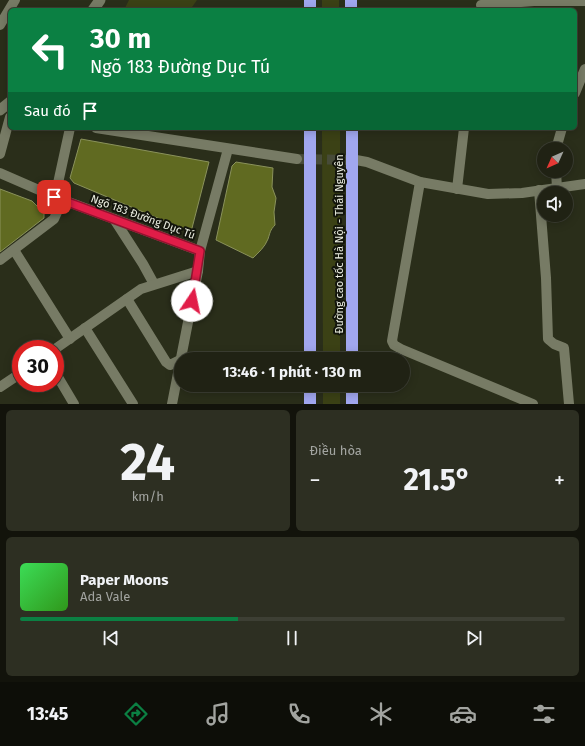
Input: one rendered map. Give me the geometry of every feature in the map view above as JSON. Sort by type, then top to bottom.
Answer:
[{"type":"highway","points":[[310,130],[310,352]]},
{"type":"highway","name":"Đường cao tốc Hà Nội - Thái Nguyên","points":[[352,130],[352,352]]},
{"type":"highway","points":[[310,392],[310,404]]},
{"type":"highway","points":[[352,392],[352,404]]},
{"type":"street","points":[[481,5],[535,1],[585,1]]},
{"type":"street","points":[[0,25],[8,12]]},
{"type":"street","points":[[577,88],[585,69]]},
{"type":"street","points":[[0,154],[8,124]]},
{"type":"street","points":[[0,260],[54,219],[58,210],[54,197],[70,130]]},
{"type":"street","points":[[109,130],[297,159]]},
{"type":"street","points":[[457,189],[464,130]]},
{"type":"street","points":[[558,142],[561,130]]},
{"type":"street","points":[[200,251],[228,149]]},
{"type":"street","points":[[356,160],[367,162],[420,182],[457,189],[488,194],[537,190]]},
{"type":"street","name":"Ngõ 183 Đường Dục Tú","points":[[0,173],[54,197],[200,251],[198,271],[182,352]]},
{"type":"street","points":[[420,182],[392,341],[394,345],[416,356],[533,404]]},
{"type":"street","points":[[571,186],[585,184]]},
{"type":"street","points":[[114,219],[154,284]]},
{"type":"street","points":[[542,222],[546,278],[548,339],[554,344],[564,348],[569,404]]},
{"type":"street","points":[[14,250],[70,339]]},
{"type":"street","points":[[64,343],[141,289],[198,271]]},
{"type":"street","points":[[127,299],[166,362],[170,365],[174,363]]},
{"type":"street","points":[[85,328],[133,404]]},
{"type":"street","points":[[0,387],[12,379]]},
{"type":"street","points":[[64,387],[74,404]]},
{"type":"street","name":"Ngõ 183 Đường Dục Tú","points":[[172,404],[174,392]]},
{"type":"shaded area","points":[[129,0],[197,0],[191,8],[125,8]]},
{"type":"shaded area","points":[[322,0],[339,0],[339,8],[322,8]]},
{"type":"shaded area","points":[[322,130],[340,130],[340,352],[323,352]]},
{"type":"shaded area","points":[[81,139],[209,162],[191,232],[74,183],[70,178]]},
{"type":"shaded area","points":[[236,162],[273,168],[272,187],[276,198],[274,212],[275,225],[271,230],[265,245],[253,258],[216,240],[232,166]]},
{"type":"shaded area","points":[[0,189],[32,201],[44,213],[44,218],[0,252]]},
{"type":"shaded area","points":[[323,392],[340,392],[340,404],[323,404]]},
{"type":"tunnel","points":[[297,159],[356,160]]},
{"type":"route","points":[[54,197],[200,251],[192,301]]}]
